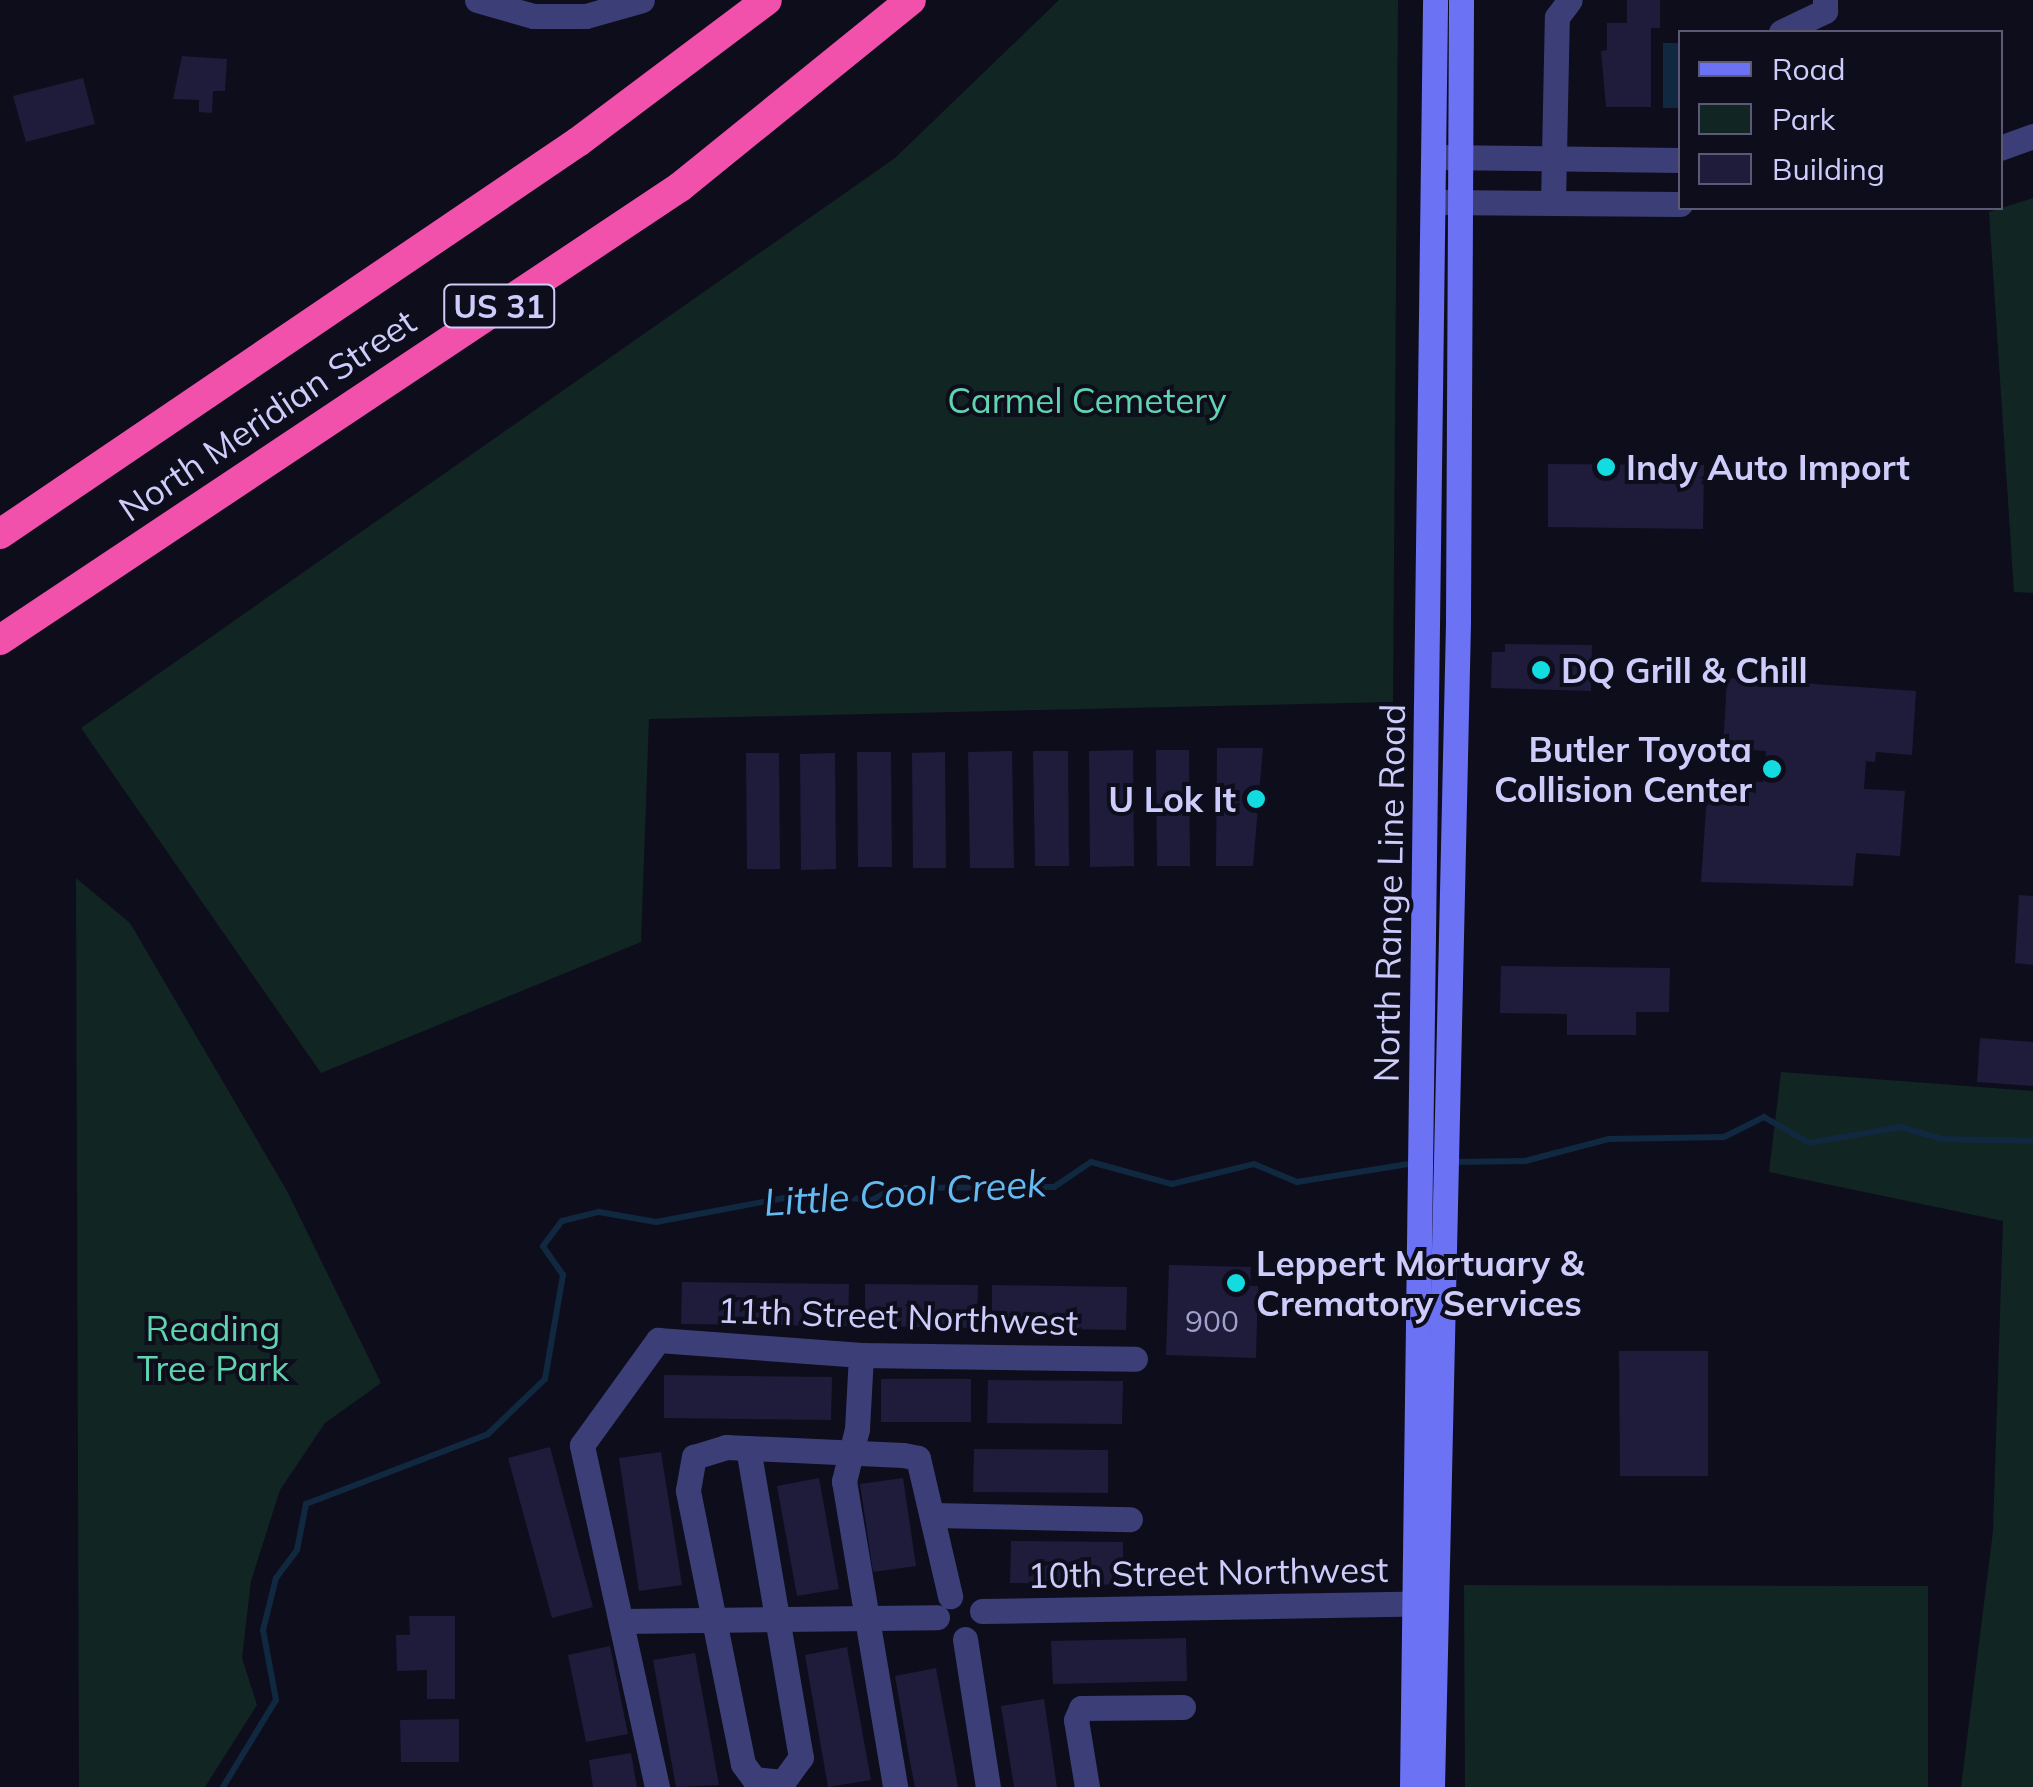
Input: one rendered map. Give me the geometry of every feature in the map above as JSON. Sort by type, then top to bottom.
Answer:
[{"type":"highway","name":"North Meridian Street","points":[[0,534],[578,142],[767,0]]},
{"type":"highway","name":"North Meridian Street","points":[[0,640],[680,186],[910,0]]},
{"type":"main road","name":"North Range Line Road","points":[[1412,1787],[1449,1198],[1446,157],[1435,0]]},
{"type":"main road","name":"North Range Line Road","points":[[1446,157],[1460,0]]},
{"type":"main road","name":"North Range Line Road","points":[[1432,1787],[1422,1603],[1420,1197],[1446,202]]},
{"type":"street","points":[[477,0],[533,16],[586,16],[642,0]]},
{"type":"street","points":[[1552,202],[1557,17],[1570,0]]},
{"type":"street","points":[[1785,30],[1825,11],[1825,0]]},
{"type":"street","points":[[2003,147],[2033,136]]},
{"type":"street","points":[[1446,157],[1678,160]]},
{"type":"street","points":[[1446,202],[1678,204]]},
{"type":"street","name":"11th Street Northwest","points":[[622,1622],[582,1445],[658,1340],[861,1355],[1135,1360]]},
{"type":"street","points":[[861,1355],[857,1429],[847,1454],[844,1481],[895,1787]]},
{"type":"street","points":[[748,1448],[772,1618],[801,1757],[791,1777],[773,1785],[754,1779],[743,1764],[688,1490],[694,1457],[748,1448],[918,1458],[932,1516],[945,1635],[965,1640]]},
{"type":"street","points":[[932,1516],[1130,1519]]},
{"type":"street","points":[[657,1787],[622,1622],[866,1618],[943,1606],[967,1595],[982,1611],[981,1627],[965,1640]]},
{"type":"street","name":"10th Street Northwest","points":[[982,1611],[1422,1603]]},
{"type":"street","points":[[965,1640],[988,1787]]},
{"type":"street","points":[[1087,1787],[1076,1720],[1081,1708],[1183,1706]]},
{"type":"green space","name":"Carmel Cemetery","points":[[1059,0],[1398,0],[1393,702],[649,719],[641,942],[321,1073],[81,728],[895,158]]},
{"type":"green space","points":[[2033,198],[2033,593],[2014,592],[1989,212]]},
{"type":"green space","name":"Reading Tree Park","points":[[76,878],[130,923],[287,1191],[381,1383],[325,1423],[280,1490],[251,1581],[242,1658],[257,1705],[205,1787],[79,1787]]},
{"type":"green space","points":[[1781,1072],[2033,1091],[2033,1787],[1961,1787],[1993,1531],[2003,1221],[1769,1172]]},
{"type":"green space","points":[[1464,1585],[1928,1586],[1928,1787],[1465,1787]]},
{"type":"water","points":[[1663,43],[1678,43],[1678,108],[1663,108]]},
{"type":"building","points":[[1627,0],[1660,0],[1660,28],[1651,28],[1651,107],[1606,107],[1601,51],[1607,50],[1607,23],[1627,23]]},
{"type":"building","points":[[182,56],[227,59],[225,91],[213,91],[212,113],[199,112],[199,100],[173,99]]},
{"type":"building","points":[[83,78],[95,124],[26,142],[13,96]]},
{"type":"building","points":[[1548,464],[1704,465],[1703,529],[1548,527]]},
{"type":"building","name":"DQ Grill & Chill","points":[[1505,644],[1592,645],[1591,691],[1491,688],[1492,652],[1505,652]]},
{"type":"building","points":[[1727,678],[1916,691],[1912,755],[1876,752],[1875,762],[1866,761],[1864,789],[1905,791],[1900,856],[1856,853],[1853,886],[1701,882],[1708,779],[1763,782],[1766,751],[1723,748]]},
{"type":"building","points":[[1217,748],[1263,748],[1253,866],[1216,866]]},
{"type":"building","points":[[1133,750],[1134,866],[1090,867],[1089,751]]},
{"type":"building","points":[[1156,750],[1189,750],[1190,866],[1157,866]]},
{"type":"building","points":[[1012,751],[1014,868],[970,868],[968,752]]},
{"type":"building","points":[[1033,751],[1068,751],[1069,866],[1035,866]]},
{"type":"building","points":[[857,752],[891,752],[892,867],[858,867]]},
{"type":"building","points":[[945,752],[946,868],[913,868],[912,753]]},
{"type":"building","points":[[746,753],[779,753],[780,869],[747,869]]},
{"type":"building","points":[[835,753],[836,869],[801,870],[800,754]]},
{"type":"building","points":[[2019,895],[2033,896],[2033,965],[2015,963]]},
{"type":"building","points":[[1501,966],[1670,968],[1669,1012],[1636,1012],[1636,1035],[1567,1035],[1567,1014],[1500,1013]]},
{"type":"building","points":[[1980,1038],[2033,1042],[2033,1086],[1977,1082]]},
{"type":"building","points":[[1169,1265],[1251,1267],[1250,1286],[1258,1286],[1256,1358],[1166,1355]]},
{"type":"building","points":[[682,1282],[849,1284],[848,1326],[681,1324]]},
{"type":"building","points":[[865,1284],[978,1285],[977,1328],[865,1326]]},
{"type":"building","points":[[992,1285],[1127,1287],[1126,1330],[992,1328]]},
{"type":"building","points":[[1619,1351],[1708,1351],[1708,1476],[1620,1476]]},
{"type":"building","points":[[664,1375],[832,1377],[831,1420],[664,1418]]},
{"type":"building","points":[[881,1379],[971,1379],[971,1422],[881,1422]]},
{"type":"building","points":[[988,1380],[1123,1381],[1122,1424],[987,1423]]},
{"type":"building","points":[[550,1447],[593,1607],[552,1618],[508,1458]]},
{"type":"building","points":[[974,1449],[1108,1450],[1108,1493],[973,1492]]},
{"type":"building","points":[[661,1452],[682,1585],[639,1591],[619,1458]]},
{"type":"building","points":[[819,1478],[839,1589],[797,1596],[777,1486]]},
{"type":"building","points":[[903,1478],[916,1566],[873,1572],[860,1484]]},
{"type":"building","points":[[1011,1541],[1123,1542],[1123,1585],[1010,1583]]},
{"type":"building","points":[[409,1616],[455,1616],[455,1699],[427,1699],[427,1670],[397,1671],[396,1635],[410,1635]]},
{"type":"building","points":[[1186,1638],[1187,1681],[1053,1684],[1051,1641]]},
{"type":"building","points":[[610,1646],[628,1734],[586,1742],[568,1655]]},
{"type":"building","points":[[847,1647],[871,1780],[828,1787],[805,1655]]},
{"type":"building","points":[[695,1653],[719,1785],[676,1787],[653,1660]]},
{"type":"building","points":[[936,1668],[958,1787],[915,1787],[910,1762],[895,1676]]},
{"type":"building","points":[[1044,1699],[1057,1787],[1014,1787],[1001,1706]]},
{"type":"building","points":[[459,1719],[459,1762],[401,1762],[400,1720]]},
{"type":"building","points":[[631,1753],[637,1787],[593,1787],[589,1760]]},
{"type":"waterway","name":"Little Cool Creek","points":[[1452,1162],[1525,1161],[1609,1139],[1724,1137],[1764,1117],[1809,1143],[1901,1127],[1942,1139],[2033,1141]]},
{"type":"waterway","name":"Little Cool Creek","points":[[223,1787],[276,1700],[263,1630],[276,1578],[297,1550],[306,1504],[488,1434],[545,1379],[563,1275],[543,1246],[562,1221],[599,1212],[656,1222],[805,1194],[872,1200],[895,1188],[1054,1187],[1091,1162],[1172,1184],[1254,1164],[1297,1182],[1414,1163]]},
{"type":"place","name":"Indy Auto Import","points":[[1606,467]]},
{"type":"place","name":"DQ Grill & Chill","points":[[1541,670]]},
{"type":"place","name":"Butler Toyota Collision Center","points":[[1772,769]]},
{"type":"place","name":"U Lok It","points":[[1256,799]]},
{"type":"place","name":"Leppert Mortuary & Crematory Services","points":[[1236,1283]]}]
